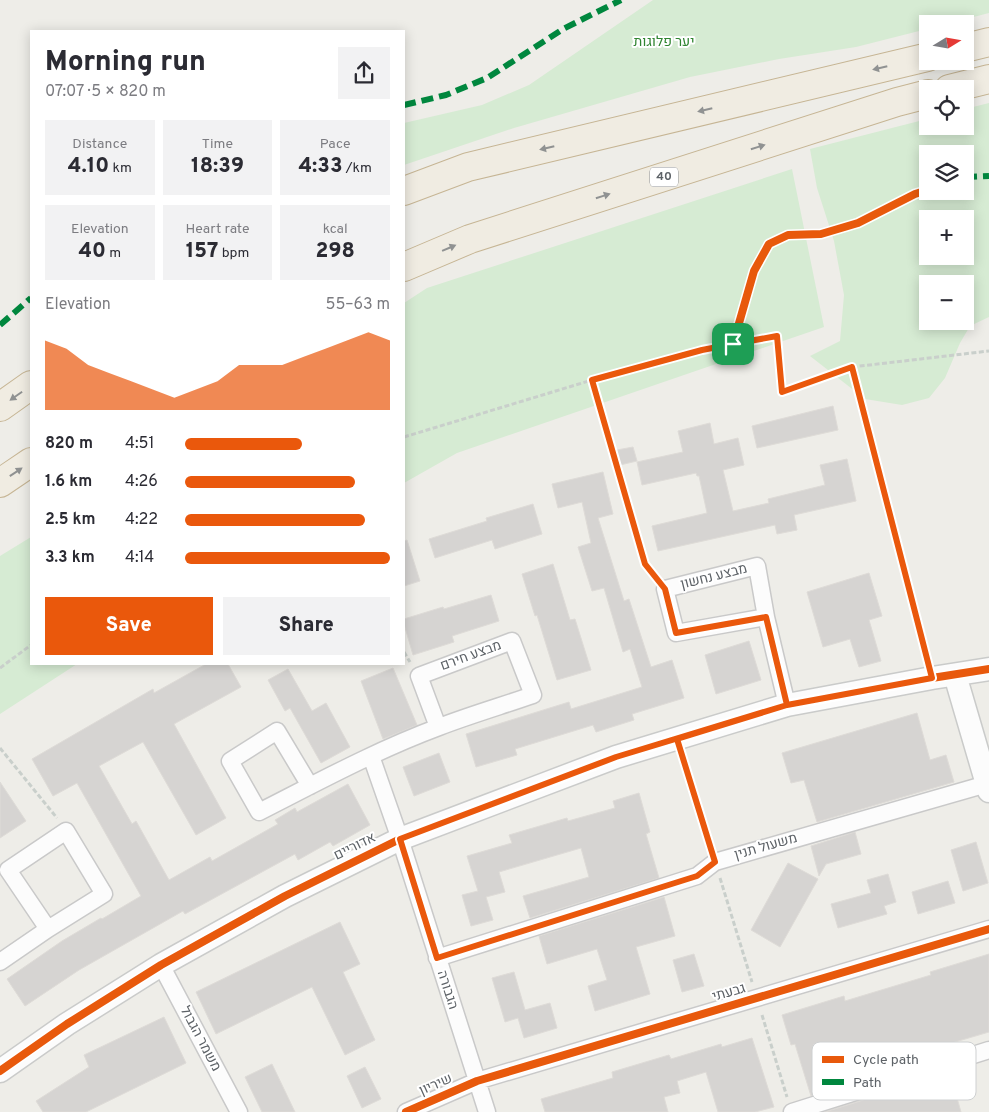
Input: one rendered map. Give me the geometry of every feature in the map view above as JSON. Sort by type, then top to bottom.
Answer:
[{"type":"highway","points":[[974,46],[989,42]]},
{"type":"highway","points":[[405,191],[468,167],[919,59]]},
{"type":"highway","points":[[974,83],[989,79]]},
{"type":"highway","name":"40","points":[[405,267],[470,239],[919,96]]},
{"type":"highway","points":[[0,406],[30,386]]},
{"type":"highway","points":[[0,483],[30,463]]},
{"type":"street","name":"מבצע נחשון","points":[[766,617],[676,633],[665,589],[757,566],[766,617],[787,705]]},
{"type":"street","name":"מבצע חירם","points":[[310,786],[277,731],[230,761],[259,812],[372,756],[438,727],[533,695],[512,641],[419,676],[438,727]]},
{"type":"street","name":"אדוריים","points":[[0,1071],[67,1024],[161,966],[285,896],[400,839],[616,757],[787,705],[932,678],[989,670]]},
{"type":"street","points":[[955,675],[988,787]]},
{"type":"street","name":"הגבורה","points":[[372,756],[487,1112]]},
{"type":"street","name":"משעול תנין","points":[[437,958],[697,876],[715,862],[988,787]]},
{"type":"street","points":[[0,962],[104,894],[66,831],[8,870],[48,929]]},
{"type":"street","name":"גבעתי","points":[[477,1081],[989,929]]},
{"type":"street","name":"משמר הגבול","points":[[161,966],[239,1112]]},
{"type":"street","points":[[976,1054],[989,1050]]},
{"type":"street","name":"שיריון","points":[[406,1112],[477,1081]]},
{"type":"street","points":[[791,1107],[815,1100]]},
{"type":"path","points":[[405,436],[592,380],[702,350],[777,336],[782,392],[852,367],[989,350]]},
{"type":"path","points":[[852,367],[932,678]]},
{"type":"path","points":[[592,380],[645,564],[665,589]]},
{"type":"path","points":[[0,668],[30,645]]},
{"type":"path","points":[[677,739],[791,1107]]},
{"type":"path","points":[[0,748],[66,831]]},
{"type":"green space","name":"יער פלוגות","points":[[653,0],[989,0],[989,13],[974,17],[974,15],[919,15],[919,31],[856,47],[779,59],[690,77],[514,128],[405,165],[405,123],[482,105],[529,85]]},
{"type":"green space","points":[[989,103],[989,317],[974,324],[974,275],[919,275],[919,330],[968,330],[945,378],[929,398],[902,405],[865,399],[810,356],[840,341],[844,295],[834,241],[817,188],[810,149],[919,121],[919,135],[974,135],[974,107]]},
{"type":"green space","points":[[792,169],[824,327],[457,453],[405,482],[405,302],[427,288]]},
{"type":"green space","points":[[30,538],[30,665],[75,665],[0,714],[0,556]]},
{"type":"building","points":[[833,406],[838,430],[757,448],[752,426]]},
{"type":"building","points":[[710,423],[714,444],[738,438],[744,465],[723,470],[733,511],[769,503],[768,499],[825,485],[820,465],[847,459],[856,501],[794,515],[797,530],[777,534],[775,525],[658,551],[652,526],[707,513],[699,476],[696,473],[642,485],[637,462],[683,452],[678,431]]},
{"type":"building","points":[[633,447],[637,461],[620,465],[617,450]]},
{"type":"building","points":[[603,472],[613,514],[598,518],[624,601],[629,599],[651,667],[672,660],[684,698],[632,714],[634,720],[596,732],[593,725],[515,749],[517,755],[476,767],[466,734],[569,702],[571,709],[642,687],[630,649],[623,652],[604,588],[592,591],[578,547],[591,543],[582,502],[558,508],[552,484]]},
{"type":"building","points":[[533,504],[542,534],[495,549],[492,540],[435,558],[429,539],[487,521],[486,518]]},
{"type":"building","points":[[407,540],[420,581],[405,586],[405,541]]},
{"type":"building","points":[[553,564],[570,620],[575,619],[591,670],[557,680],[522,574]]},
{"type":"building","points":[[869,573],[882,616],[869,620],[881,661],[859,667],[850,639],[823,647],[807,592]]},
{"type":"building","points":[[491,595],[499,621],[452,636],[454,642],[413,655],[405,627],[405,619],[443,607],[444,609]]},
{"type":"building","points":[[749,641],[761,680],[716,694],[705,655]]},
{"type":"building","points":[[204,665],[229,665],[241,687],[174,724],[226,818],[196,835],[143,742],[99,766],[132,824],[136,821],[169,880],[210,857],[212,861],[278,824],[275,820],[295,808],[297,812],[348,784],[370,825],[333,846],[330,842],[298,860],[295,854],[185,914],[183,911],[79,970],[25,1006],[7,979],[62,941],[141,896],[77,783],[53,796],[32,759],[153,689],[154,693]]},
{"type":"building","points":[[393,668],[417,725],[383,739],[361,681]]},
{"type":"building","points":[[288,669],[312,711],[326,703],[350,747],[321,763],[290,708],[285,711],[268,680]]},
{"type":"building","points":[[917,713],[930,760],[946,755],[954,782],[817,822],[804,780],[791,783],[782,753]]},
{"type":"building","points":[[439,753],[450,782],[414,796],[403,767]]},
{"type":"building","points":[[0,782],[26,821],[0,838]]},
{"type":"building","points":[[639,793],[650,832],[646,834],[659,878],[530,918],[523,896],[589,877],[581,848],[499,872],[505,892],[486,897],[493,920],[471,926],[462,895],[478,891],[467,856],[512,843],[509,835],[567,818],[568,821],[615,808],[613,801]]},
{"type":"building","points":[[855,832],[861,854],[826,864],[819,876],[811,846]]},
{"type":"building","points":[[976,842],[988,883],[963,891],[951,850]]},
{"type":"building","points":[[788,863],[818,879],[780,947],[751,930]]},
{"type":"building","points":[[888,874],[896,902],[884,906],[887,914],[838,928],[831,904],[871,893],[867,880]]},
{"type":"building","points":[[948,881],[955,903],[918,914],[912,892]]},
{"type":"building","points":[[664,897],[675,936],[636,947],[650,994],[595,1011],[588,986],[607,980],[597,949],[547,964],[539,936]]},
{"type":"building","points":[[340,922],[360,964],[343,972],[375,1040],[345,1055],[312,987],[216,1034],[196,992]]},
{"type":"building","points":[[694,954],[704,986],[682,992],[673,960]]},
{"type":"building","points":[[989,954],[989,1032],[955,1042],[812,1042],[811,1096],[795,1044],[791,1045],[782,1015],[844,996],[845,1001],[931,975],[930,972]]},
{"type":"building","points":[[514,972],[525,1010],[550,1003],[557,1028],[524,1038],[518,1018],[505,1022],[492,978]]},
{"type":"building","points":[[164,1017],[186,1063],[86,1112],[43,1112],[36,1101],[89,1067],[84,1055]]},
{"type":"building","points":[[752,1038],[774,1107],[755,1112],[718,1112],[706,1072],[677,1081],[680,1093],[664,1097],[668,1112],[545,1112],[541,1099],[613,1078],[612,1072],[669,1055],[671,1059],[721,1044],[722,1047]]},
{"type":"building","points":[[272,1064],[295,1112],[262,1112],[245,1077]]},
{"type":"building","points":[[365,1067],[381,1099],[362,1108],[347,1076]]},
{"type":"building","points":[[863,1100],[958,1100],[961,1112],[825,1112]]},
{"type":"marked path","points":[[405,105],[446,95],[487,78],[563,29],[621,0]]},
{"type":"marked path","points":[[974,177],[989,176]]},
{"type":"marked path","points":[[0,325],[30,299]]},
{"type":"cycle path","points":[[733,344],[754,271],[769,244],[788,235],[821,234],[858,223],[919,193]]},
{"type":"cycle path","points":[[0,1071],[67,1024],[161,965],[285,896],[400,839],[616,757],[787,705],[989,669]]},
{"type":"cycle path","points":[[406,1112],[477,1081],[989,929]]},
{"type":"route","points":[[733,344],[702,350],[592,380],[645,564],[665,589],[676,633],[766,617],[787,705],[616,757],[400,839],[437,958],[697,876],[715,862],[677,739],[787,705],[932,678],[852,367],[782,392],[777,336],[733,344]]}]
